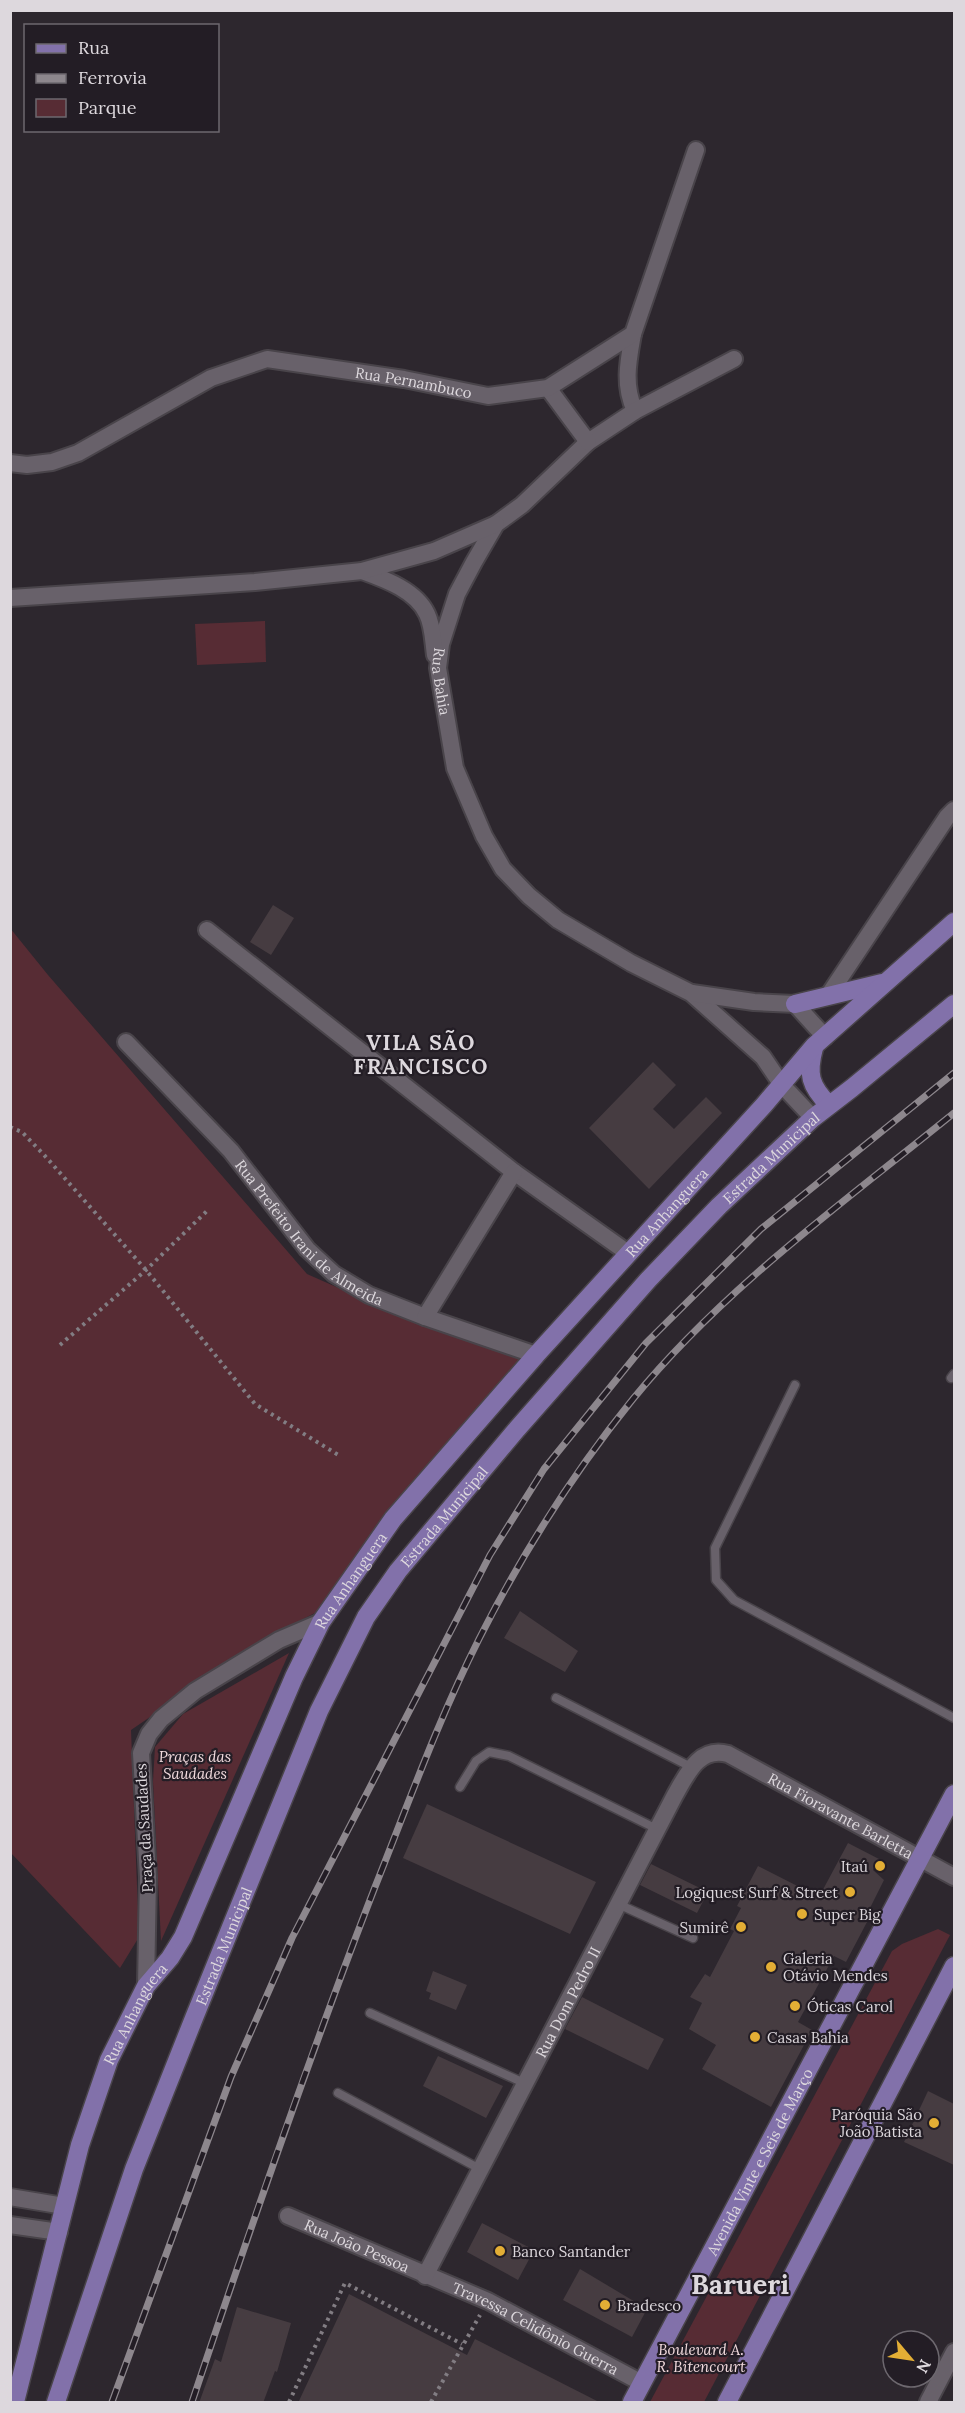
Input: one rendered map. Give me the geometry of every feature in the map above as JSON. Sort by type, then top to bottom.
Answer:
[{"type":"main road","name":"Rua Anhanguera","points":[[15,2403],[86,2124],[109,2060],[146,1986],[170,1958],[195,1912],[294,1677],[321,1622],[393,1519],[628,1253],[820,1042],[954,922]]},
{"type":"main road","points":[[795,1004],[884,983]]},
{"type":"main road","points":[[913,1037],[933,1008],[954,991]]},
{"type":"main road","name":"Estrada Municipal","points":[[56,2403],[134,2169],[299,1757],[334,1679],[366,1617],[398,1571],[443,1516],[640,1289],[719,1206],[813,1118],[954,1004]]},
{"type":"main road","points":[[820,1042],[809,1066],[813,1088],[829,1105]]},
{"type":"main road","name":"Avenida Vinte e Seis de Março","points":[[632,2403],[954,1794]]},
{"type":"main road","points":[[727,2403],[954,1966]]},
{"type":"street","points":[[635,411],[628,396],[627,384],[627,367],[633,334],[696,150]]},
{"type":"street","name":"Rua Pernambuco","points":[[10,463],[27,465],[44,463],[78,453],[211,378],[267,359],[404,379],[488,396],[548,388],[633,334]]},
{"type":"street","name":"Rua Bahia","points":[[691,993],[631,963],[558,920],[529,896],[503,869],[484,836],[455,768],[438,668],[441,644],[457,594],[496,524],[522,506],[588,442],[635,411],[734,359]]},
{"type":"street","points":[[548,388],[588,442]]},
{"type":"street","points":[[10,598],[255,582],[362,570],[434,551],[496,524]]},
{"type":"street","points":[[362,570],[396,585],[419,603],[430,622],[438,668]]},
{"type":"street","points":[[828,996],[947,817],[954,810]]},
{"type":"street","points":[[207,930],[514,1172],[628,1253]]},
{"type":"street","points":[[691,993],[754,1002],[795,1004],[820,1042]]},
{"type":"street","points":[[691,993],[763,1057],[782,1085],[813,1118]]},
{"type":"street","name":"Rua Prefeito Irani de Almeida","points":[[126,1042],[231,1151],[314,1256],[334,1274],[369,1295],[536,1355]]},
{"type":"street","points":[[425,1317],[514,1172]]},
{"type":"street","name":"Praça da Saudades","points":[[146,1986],[148,1877],[141,1753],[148,1734],[160,1719],[195,1691],[279,1640],[321,1622]]},
{"type":"street","name":"Rua Dom Pedro II","points":[[425,2276],[617,1904],[691,1767],[704,1755],[717,1751],[728,1754]]},
{"type":"street","name":"Rua Fioravante Barletta","points":[[728,1754],[954,1877]]},
{"type":"street","points":[[10,2197],[64,2206]]},
{"type":"street","name":"Rua João Pessoa","points":[[288,2216],[425,2276]]},
{"type":"street","points":[[10,2225],[59,2232]]},
{"type":"street","name":"Travessa Celidônio Guerra","points":[[425,2276],[488,2301],[642,2383]]},
{"type":"street","points":[[928,2403],[954,2353]]},
{"type":"lane","points":[[795,1385],[715,1548],[716,1580],[734,1600],[954,1718]]},
{"type":"lane","points":[[556,1698],[691,1767]]},
{"type":"lane","points":[[460,1787],[476,1761],[489,1752],[509,1756],[657,1829]]},
{"type":"lane","points":[[617,1904],[693,1938]]},
{"type":"lane","points":[[370,2013],[524,2084]]},
{"type":"lane","points":[[338,2093],[480,2169]]},
{"type":"path","points":[[10,1127],[22,1132],[45,1156],[146,1270],[255,1404],[340,1456]]},
{"type":"path","points":[[60,1344],[146,1270],[209,1209]]},
{"type":"path","points":[[289,2403],[345,2283],[462,2344]]},
{"type":"path","points":[[431,2403],[488,2301]]},
{"type":"green space","points":[[265,621],[266,662],[197,665],[195,624]]},
{"type":"green space","points":[[10,928],[307,1274],[431,1329],[522,1357],[402,1497],[315,1613],[264,1639],[131,1730],[139,1937],[120,1968],[11,1853]]},
{"type":"green space","name":"Praças das Saudades","points":[[289,1653],[161,1941],[153,1781],[155,1747],[183,1714]]},
{"type":"green space","name":"Boulevard A. R. Bitencourt","points":[[938,1929],[950,1935],[704,2402],[650,2402],[892,1951],[902,1944]]},
{"type":"building","points":[[273,905],[294,918],[271,955],[250,942]]},
{"type":"building","points":[[653,1062],[676,1085],[653,1109],[674,1129],[706,1097],[722,1113],[649,1189],[589,1128]]},
{"type":"building","points":[[520,1611],[578,1651],[565,1672],[504,1638]]},
{"type":"building","points":[[427,1804],[596,1882],[570,1934],[403,1858]]},
{"type":"building","points":[[848,1843],[879,1859],[873,1870],[884,1880],[864,1920],[867,1922],[846,1962],[834,1956],[798,2022],[812,2030],[771,2107],[702,2069],[716,2045],[689,2029],[702,2003],[690,1997],[705,1974],[710,1977],[734,1931],[730,1929],[741,1908],[737,1906],[758,1866],[819,1897]]},
{"type":"building","points":[[651,1864],[708,1892],[697,1913],[640,1885]]},
{"type":"building","points":[[433,1971],[467,1985],[456,2010],[429,1999],[431,1993],[426,1991]]},
{"type":"building","points":[[582,1997],[664,2039],[648,2070],[565,2029]]},
{"type":"building","points":[[438,2056],[503,2086],[486,2118],[423,2086]]},
{"type":"building","name":"Paróquia São João Batista","points":[[928,2091],[954,2104],[954,2165],[904,2142]]},
{"type":"building","name":"Banco Santander","points":[[482,2223],[534,2250],[518,2280],[467,2252]]},
{"type":"building","name":"Bradesco","points":[[580,2269],[647,2309],[632,2337],[563,2300]]},
{"type":"building","points":[[349,2294],[467,2355],[475,2339],[601,2403],[298,2403]]},
{"type":"building","points":[[237,2307],[291,2323],[277,2372],[275,2371],[263,2403],[199,2403],[215,2359],[221,2362]]},
{"type":"railway","points":[[112,2402],[231,2077],[292,1938],[490,1555],[544,1469],[646,1343],[761,1229],[954,1073]]},
{"type":"railway","points":[[192,2402],[303,2079],[412,1793],[464,1669],[531,1545],[569,1485],[611,1427],[668,1359],[706,1320],[786,1248],[954,1113]]},
{"type":"place","name":"Itaú","points":[[880,1866]]},
{"type":"place","name":"Logiquest Surf & Street","points":[[850,1892]]},
{"type":"place","name":"Super Big","points":[[802,1914]]},
{"type":"place","name":"Sumirê","points":[[741,1927]]},
{"type":"place","name":"Galeria Otávio Mendes","points":[[771,1967]]},
{"type":"place","name":"Óticas Carol","points":[[795,2006]]},
{"type":"place","name":"Casas Bahia","points":[[755,2037]]},
{"type":"place","name":"Paróquia São João Batista","points":[[934,2123]]},
{"type":"place","name":"Banco Santander","points":[[500,2251]]},
{"type":"place","name":"Bradesco","points":[[605,2305]]},
{"type":"district","name":"VILA SÃO FRANCISCO","points":[[421,1054]]},
{"type":"district","name":"Barueri","points":[[740,2284]]}]
